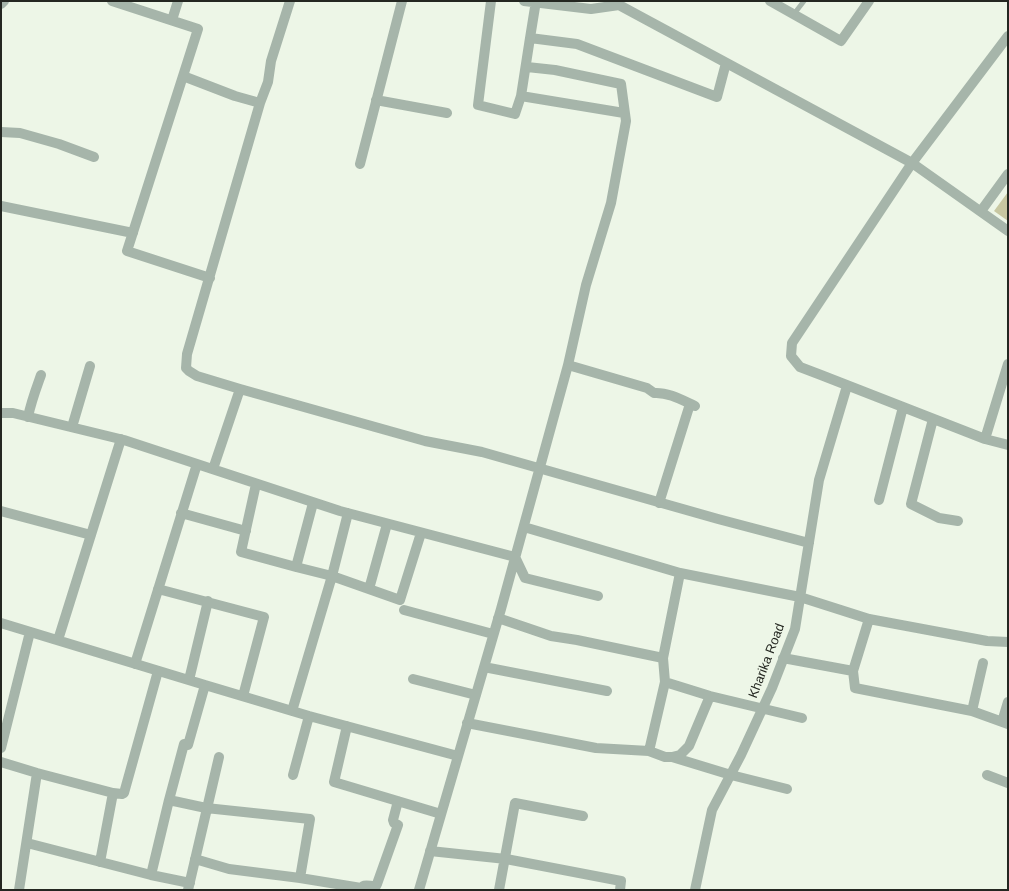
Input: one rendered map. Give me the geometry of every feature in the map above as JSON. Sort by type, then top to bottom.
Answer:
[{"type":"street","points":[[1,4],[4,1]]},
{"type":"street","points":[[112,1],[198,29],[127,251],[210,278]]},
{"type":"street","points":[[172,20],[178,1]]},
{"type":"street","points":[[290,1],[271,61],[268,82],[260,103],[188,354],[186,368],[198,376],[240,389],[425,441],[482,452],[659,503],[809,543]]},
{"type":"street","points":[[360,164],[402,1]]},
{"type":"street","points":[[491,1],[478,105],[515,114],[521,96],[536,2]]},
{"type":"street","points":[[524,1],[591,8],[616,3],[912,163],[1008,231]]},
{"type":"street","points":[[770,1],[841,41],[869,1]]},
{"type":"street","points":[[1008,36],[912,163],[792,343],[791,356],[800,366],[848,386],[985,439],[1008,446]]},
{"type":"street","points":[[530,38],[577,44],[717,97],[726,63]]},
{"type":"street","points":[[419,890],[524,527],[568,365],[586,285],[611,203],[626,121],[621,84],[555,70],[526,67]]},
{"type":"street","points":[[183,76],[236,96],[260,103]]},
{"type":"street","points":[[521,96],[624,113]]},
{"type":"street","points":[[376,100],[447,114]]},
{"type":"street","points":[[1,132],[20,133],[59,144],[94,157]]},
{"type":"street","points":[[981,211],[1008,174]]},
{"type":"street","points":[[1,206],[133,233]]},
{"type":"street","points":[[985,439],[1008,364]]},
{"type":"street","points":[[568,365],[647,388],[654,393],[661,392],[693,405],[659,503]]},
{"type":"street","points":[[72,427],[90,366]]},
{"type":"street","points":[[28,417],[40,375]]},
{"type":"street","name":"Kharika Road","points":[[695,890],[712,810],[762,708],[795,629],[819,480],[848,386]]},
{"type":"street","points":[[213,469],[240,389]]},
{"type":"street","points":[[879,500],[903,407]]},
{"type":"street","points":[[1,413],[13,413],[121,439],[314,503],[387,524],[515,557],[525,578],[598,596]]},
{"type":"street","points":[[933,419],[911,504],[940,518],[958,521]]},
{"type":"street","points":[[58,640],[121,439]]},
{"type":"street","points":[[135,664],[197,464]]},
{"type":"street","points":[[256,484],[241,552],[332,576],[400,600],[421,532]]},
{"type":"street","points":[[296,567],[314,503]]},
{"type":"street","points":[[1,511],[91,535]]},
{"type":"street","points":[[181,512],[246,531]]},
{"type":"street","points":[[292,711],[332,576],[348,513]]},
{"type":"street","points":[[369,589],[387,524]]},
{"type":"street","points":[[524,527],[680,573],[800,597],[869,619],[987,641],[1008,642]]},
{"type":"street","points":[[649,751],[664,682],[663,658],[680,573]]},
{"type":"street","points":[[158,589],[264,616],[243,696]]},
{"type":"street","points":[[189,680],[208,602]]},
{"type":"street","points":[[404,610],[493,634]]},
{"type":"street","points":[[498,618],[551,636],[663,658]]},
{"type":"street","points":[[869,619],[853,670],[855,688],[972,711],[1005,723],[1008,702]]},
{"type":"street","points":[[1,623],[309,716],[458,756]]},
{"type":"street","points":[[1,748],[30,632]]},
{"type":"street","points":[[783,658],[853,670]]},
{"type":"street","points":[[972,711],[983,663]]},
{"type":"street","points":[[484,667],[607,691]]},
{"type":"street","points":[[1,762],[37,773],[113,792],[124,793],[158,671]]},
{"type":"street","points":[[413,679],[476,696]]},
{"type":"street","points":[[664,682],[710,696],[802,718]]},
{"type":"street","points":[[151,875],[184,744],[188,745],[205,685]]},
{"type":"street","points":[[467,723],[596,748],[649,751],[665,757],[672,757],[680,755],[688,746],[710,696]]},
{"type":"street","points":[[293,775],[309,716]]},
{"type":"street","points":[[347,726],[334,782],[441,814]]},
{"type":"street","points":[[27,843],[189,886],[219,757]]},
{"type":"street","points":[[672,757],[787,789]]},
{"type":"street","points":[[19,890],[37,773]]},
{"type":"street","points":[[987,775],[1008,783]]},
{"type":"street","points":[[100,862],[113,792]]},
{"type":"street","points":[[169,800],[206,808],[310,819],[300,878]]},
{"type":"street","points":[[196,859],[229,869],[300,878],[361,889],[366,885],[373,887],[377,884],[398,825],[394,823],[393,820],[398,801]]},
{"type":"street","points":[[499,890],[516,803],[583,816]]},
{"type":"street","points":[[430,851],[506,859],[622,882],[620,890]]},
{"type":"lane","points":[[794,14],[804,1]]},
{"type":"building","points":[[1008,192],[1008,221],[994,211]]}]
